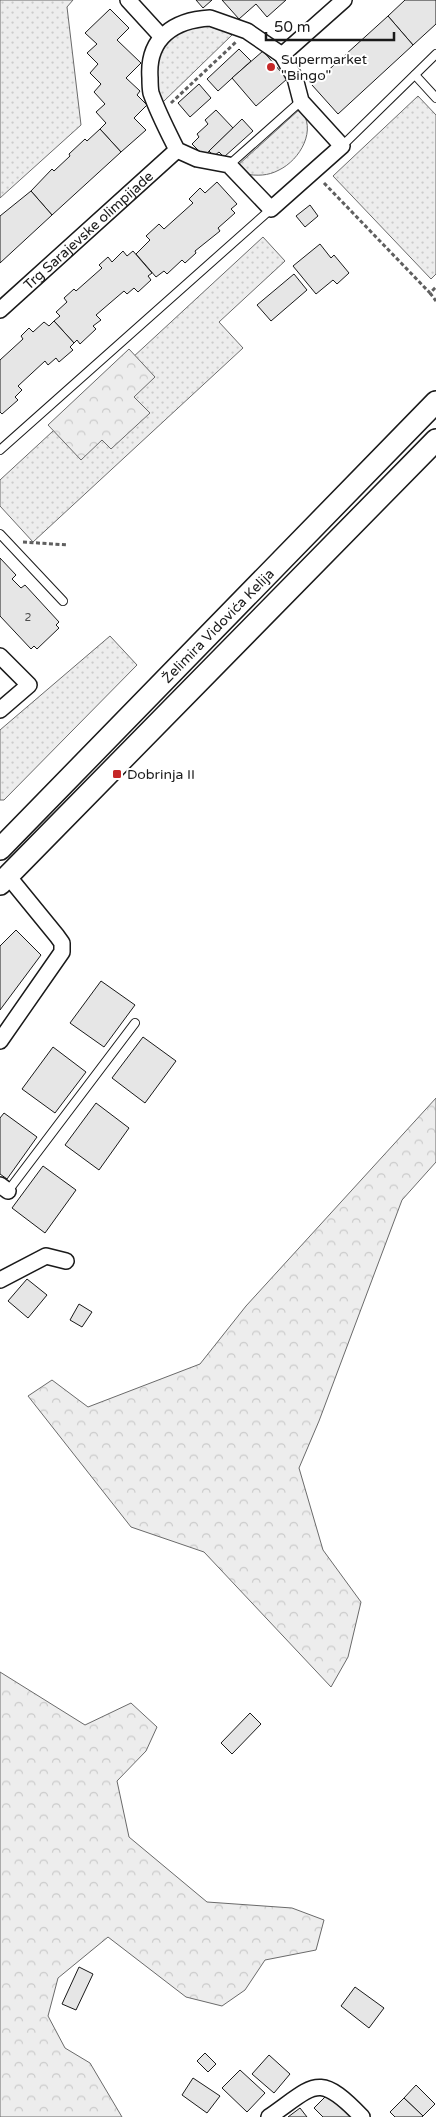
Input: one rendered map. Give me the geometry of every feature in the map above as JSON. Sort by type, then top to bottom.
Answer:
[{"type":"main road","name":"Želimira Vidovića Kelija","points":[[0,849],[436,402]]},
{"type":"main road","name":"Želimira Vidovića Kelija","points":[[4,880],[436,440]]},
{"type":"street","points":[[128,0],[161,36]]},
{"type":"street","points":[[282,55],[344,0]]},
{"type":"street","points":[[210,18],[247,31],[282,55],[295,78],[300,101],[342,146],[270,209],[228,165],[197,159],[177,150],[150,91],[149,66],[154,48],[161,36],[175,26],[193,19],[210,18]]},
{"type":"street","name":"Trg Sarajevske olimpijade","points":[[0,310],[177,150]]},
{"type":"street","points":[[0,656],[29,685],[0,710]]},
{"type":"street","points":[[0,1042],[62,952],[62,944],[57,936],[4,880]]},
{"type":"street","points":[[0,1280],[46,1256],[66,1261]]},
{"type":"street","points":[[268,2117],[306,2091],[317,2086],[332,2090],[362,2117]]},
{"type":"lane","points":[[342,146],[436,54]]},
{"type":"lane","points":[[415,75],[436,98]]},
{"type":"lane","points":[[228,165],[300,101]]},
{"type":"lane","points":[[0,450],[270,209]]},
{"type":"lane","points":[[0,534],[63,601]]},
{"type":"lane","points":[[4,1188],[135,1023]]},
{"type":"path","points":[[160,113],[247,31]]},
{"type":"path","points":[[313,172],[436,301]]},
{"type":"path","points":[[430,293],[436,288]]},
{"type":"path","points":[[8,542],[47,542],[68,545]]},
{"type":"green space","points":[[0,0],[73,0],[67,7],[81,125],[0,198]]},
{"type":"green space","points":[[201,25],[217,27],[232,35],[163,102],[157,90],[156,82],[156,67],[159,53],[166,41],[171,37],[185,29]]},
{"type":"green space","points":[[418,96],[436,115],[436,274],[431,279],[333,176]]},
{"type":"green space","points":[[300,109],[305,117],[307,134],[300,152],[279,170],[267,174],[245,174],[237,166]]},
{"type":"green space","points":[[263,237],[285,261],[219,322],[243,348],[33,542],[0,506],[0,480]]},
{"type":"green space","points":[[129,349],[155,377],[134,397],[150,413],[111,449],[102,440],[81,460],[48,425]]},
{"type":"green space","points":[[110,636],[137,665],[4,800],[0,800],[0,730]]},
{"type":"green space","points":[[436,1098],[436,1162],[402,1200],[319,1421],[299,1468],[323,1550],[361,1602],[348,1657],[331,1687],[204,1552],[131,1527],[28,1396],[52,1380],[88,1407],[200,1364],[246,1306]]},
{"type":"green space","points":[[0,1672],[85,1725],[131,1703],[157,1727],[146,1751],[117,1781],[129,1837],[207,1902],[292,1908],[324,1920],[316,1950],[265,1960],[245,1990],[222,2006],[186,1997],[108,1937],[58,1978],[48,2016],[65,2048],[90,2063],[122,2117],[0,2117]]},
{"type":"building","points":[[196,0],[212,0],[203,8]]},
{"type":"building","points":[[222,0],[286,0],[267,17],[256,4],[239,19]]},
{"type":"building","points":[[405,0],[436,0],[436,24],[413,45],[388,16]]},
{"type":"building","points":[[110,9],[129,28],[117,40],[141,63],[126,78],[140,91],[137,95],[147,105],[134,118],[146,130],[121,152],[100,129],[106,123],[96,112],[105,104],[94,92],[101,84],[90,73],[98,64],[87,53],[97,44],[85,33]]},
{"type":"building","points":[[388,16],[413,45],[338,114],[312,85]]},
{"type":"building","points":[[239,49],[251,61],[218,91],[207,79]]},
{"type":"building","points":[[263,51],[287,79],[256,106],[232,78]]},
{"type":"building","points":[[199,84],[211,98],[190,117],[178,103]]},
{"type":"building","points":[[216,110],[233,128],[204,156],[192,144],[199,137],[197,134],[208,124],[205,120]]},
{"type":"building","points":[[242,119],[253,131],[224,157],[219,152],[214,156],[209,151]]},
{"type":"building","points":[[100,129],[121,152],[52,215],[31,191],[52,169],[54,171],[70,156],[69,154],[85,139],[87,141]]},
{"type":"building","points":[[217,182],[237,204],[231,209],[235,213],[218,228],[220,231],[195,251],[196,253],[185,263],[182,260],[167,274],[164,271],[156,277],[136,254],[150,240],[146,236],[159,224],[164,229],[193,203],[189,199],[200,188],[205,193]]},
{"type":"building","points":[[31,191],[52,215],[0,263],[0,216]]},
{"type":"building","points":[[310,205],[318,216],[305,227],[296,216]]},
{"type":"building","points":[[320,244],[331,258],[334,255],[349,273],[337,284],[333,280],[316,294],[293,266]]},
{"type":"building","points":[[123,251],[127,256],[133,251],[152,273],[148,276],[151,280],[138,292],[134,288],[127,294],[124,291],[96,315],[101,320],[93,326],[96,329],[80,344],[77,340],[74,343],[54,321],[60,316],[56,312],[67,302],[64,298],[74,289],[76,291],[102,268],[99,265],[108,257],[112,262]]},
{"type":"building","points":[[294,274],[307,290],[271,321],[257,305]]},
{"type":"building","points":[[54,321],[74,343],[70,347],[73,350],[59,362],[56,358],[48,365],[45,361],[18,386],[22,390],[15,397],[18,400],[2,414],[0,412],[0,360],[23,339],[21,336],[29,328],[33,332],[44,322],[49,326]]},
{"type":"building","points":[[0,558],[16,575],[12,579],[21,588],[25,585],[59,622],[56,625],[59,628],[37,649],[34,646],[31,649],[0,616]]},
{"type":"building","points":[[16,930],[41,955],[0,1010],[0,946]]},
{"type":"building","points":[[101,981],[135,1005],[104,1047],[70,1023]]},
{"type":"building","points":[[143,1037],[176,1061],[145,1103],[112,1078]]},
{"type":"building","points":[[53,1047],[86,1072],[55,1113],[22,1089]]},
{"type":"building","points":[[96,1103],[129,1128],[99,1170],[65,1145]]},
{"type":"building","points":[[4,1113],[37,1137],[7,1179],[0,1174],[0,1118]]},
{"type":"building","points":[[43,1166],[76,1190],[45,1233],[12,1208]]},
{"type":"building","points":[[27,1279],[47,1295],[28,1318],[8,1301]]},
{"type":"building","points":[[79,1304],[92,1312],[82,1327],[70,1320]]},
{"type":"building","points":[[250,1713],[261,1724],[232,1754],[221,1743]]},
{"type":"building","points":[[79,1967],[93,1974],[76,2010],[62,2004]]},
{"type":"building","points":[[355,1987],[384,2008],[369,2028],[341,2006]]},
{"type":"building","points":[[205,2053],[216,2064],[208,2072],[197,2061]]},
{"type":"building","points":[[269,2055],[290,2074],[274,2093],[252,2074]]},
{"type":"building","points":[[240,2070],[265,2093],[247,2112],[222,2088]]},
{"type":"building","points":[[193,2078],[220,2096],[207,2113],[182,2095]]},
{"type":"building","points":[[416,2085],[435,2104],[423,2116],[404,2098]]},
{"type":"building","points":[[330,2092],[353,2114],[350,2117],[323,2117],[314,2108]]},
{"type":"building","points":[[404,2098],[422,2117],[395,2117],[390,2112]]},
{"type":"building","points":[[300,2108],[307,2117],[288,2117]]},
{"type":"place","name":"Supermarket \"Bingo\"","points":[[271,67]]},
{"type":"place","name":"Dobrinja II","points":[[117,774]]}]
